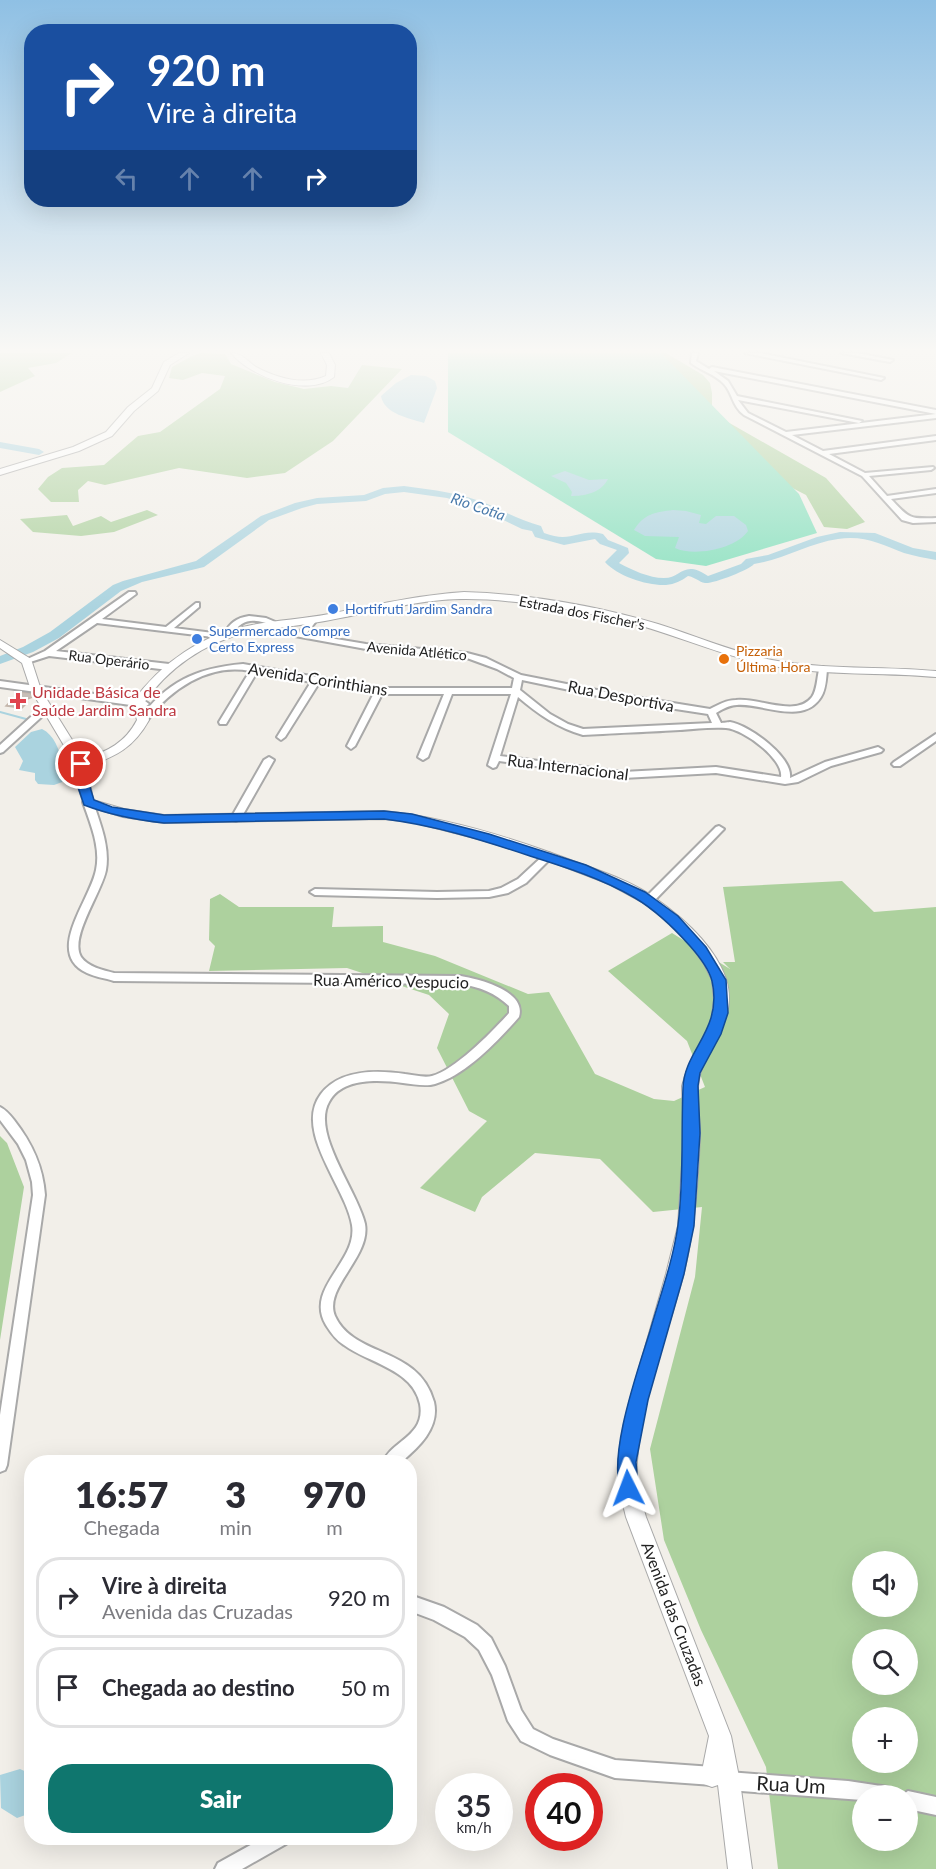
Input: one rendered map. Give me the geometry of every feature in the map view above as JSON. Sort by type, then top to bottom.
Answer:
[{"type":"street","points":[[0,472],[76,449],[95,440]]},
{"type":"street","points":[[798,440],[864,475],[903,516],[909,519],[936,520]]},
{"type":"street","points":[[822,453],[919,440]]},
{"type":"street","points":[[864,475],[931,468]]},
{"type":"street","points":[[885,498],[936,491]]},
{"type":"street","points":[[20,656],[48,653],[132,594]]},
{"type":"street","name":"Estrada dos Fischer's","points":[[138,703],[169,667],[225,635],[276,624],[313,620],[427,599],[468,595],[486,596],[635,622],[741,656],[823,670],[936,674]]},
{"type":"street","points":[[168,629],[196,605]]},
{"type":"street","points":[[95,620],[225,635],[237,622],[247,618],[261,619],[276,624]]},
{"type":"street","points":[[301,636],[313,620]]},
{"type":"street","name":"Avenida Atlético","points":[[262,628],[398,650],[463,653],[500,665],[518,677]]},
{"type":"street","points":[[0,643],[20,656],[46,708],[81,764],[88,802]]},
{"type":"street","name":"Rua Operário","points":[[48,653],[169,667]]},
{"type":"street","name":"Avenida Corinthians","points":[[143,720],[165,693],[194,675],[232,667],[379,691],[516,691]]},
{"type":"street","points":[[223,722],[255,669]]},
{"type":"street","points":[[717,723],[711,712],[728,704],[741,702],[778,708],[808,705],[818,695],[823,670]]},
{"type":"street","points":[[518,677],[516,691],[569,728],[583,732],[717,723],[742,729],[781,761],[786,771],[784,781],[795,780],[828,764],[878,750]]},
{"type":"street","name":"Rua Desportiva","points":[[518,677],[617,697],[711,712]]},
{"type":"street","points":[[281,737],[316,681]]},
{"type":"street","points":[[0,684],[153,705]]},
{"type":"street","points":[[351,746],[379,691]]},
{"type":"street","points":[[423,757],[449,691]]},
{"type":"street","name":"Rua Internacional","points":[[516,691],[494,762],[623,775],[716,770],[784,781]]},
{"type":"street","points":[[81,764],[125,747],[131,741],[143,720],[138,703]]},
{"type":"street","points":[[0,750],[46,708]]},
{"type":"street","points":[[897,765],[936,737]]},
{"type":"street","points":[[236,818],[269,760]]},
{"type":"street","name":"Avenida das Cruzadas","points":[[88,802],[109,810],[146,818],[376,815],[412,818],[548,856],[614,881],[649,900],[693,939],[710,962],[719,980],[721,1000],[718,1023],[693,1073],[690,1086],[692,1133],[686,1226],[637,1410],[627,1462],[628,1488],[636,1517],[720,1736],[721,1779]]},
{"type":"street","name":"Rua Américo Vespucio","points":[[88,802],[103,854],[100,872],[73,936],[72,950],[76,960],[96,974],[114,977],[461,980],[475,982],[499,991],[514,1005],[515,1014],[508,1022],[471,1056],[435,1080],[386,1076],[356,1079],[340,1084],[329,1092],[318,1109],[321,1132],[338,1179],[359,1225],[356,1248],[325,1306],[328,1318],[346,1338],[392,1361],[411,1374],[422,1388],[428,1404],[429,1418],[422,1432],[397,1455]]},
{"type":"street","points":[[649,900],[719,830]]},
{"type":"street","points":[[315,892],[437,896],[489,894],[504,891],[522,881],[548,856]]},
{"type":"street","points":[[0,1112],[29,1148],[39,1177],[39,1195],[0,1465]]},
{"type":"street","name":"Rua Um","points":[[417,1606],[438,1613],[471,1631],[485,1644],[499,1672],[514,1715],[527,1735],[550,1746],[615,1770],[852,1789]]},
{"type":"street","points":[[721,1779],[740,1869]]},
{"type":"street","points":[[918,1802],[936,1806]]},
{"type":"street","points":[[224,1869],[267,1845]]},
{"type":"green space","points":[[133,440],[334,440],[285,473],[247,478],[179,468],[105,485],[88,481],[78,490],[79,502],[51,502],[38,489],[48,477],[62,468],[104,465]]},
{"type":"green space","points":[[461,440],[746,440],[799,494],[817,533],[706,566],[656,559]]},
{"type":"green space","points":[[727,440],[760,440],[826,478],[865,522],[847,529],[824,527],[806,495],[771,477]]},
{"type":"green space","points":[[147,510],[158,515],[114,532],[81,536],[33,532],[20,519],[67,515],[73,526],[101,516],[111,522]]},
{"type":"green space","points":[[842,881],[874,912],[936,907],[936,1869],[778,1869],[766,1767],[701,1630],[664,1540],[650,1449],[695,1277],[702,1207],[653,1212],[600,1159],[535,1153],[482,1197],[475,1212],[420,1188],[487,1121],[469,1111],[437,1048],[449,1014],[429,995],[347,968],[209,971],[215,946],[209,940],[210,899],[220,894],[239,907],[334,907],[332,927],[383,926],[383,942],[435,956],[528,994],[549,992],[595,1074],[654,1099],[674,1101],[705,1087],[687,1041],[608,971],[672,933],[730,969],[723,962],[735,962],[723,887]]},
{"type":"green space","points":[[0,1136],[7,1143],[24,1187],[0,1340]]},
{"type":"water","points":[[565,471],[589,480],[608,479],[601,488],[592,493],[571,496],[572,492],[566,483],[551,476]]},
{"type":"water","points":[[673,510],[701,515],[699,523],[706,524],[716,516],[734,516],[746,525],[748,531],[734,543],[725,547],[693,552],[675,548],[679,537],[645,536],[634,530],[642,520],[650,515]]},
{"type":"water","points":[[42,729],[56,744],[68,780],[54,785],[38,784],[35,780],[35,773],[19,770],[23,761],[15,747],[31,732]]},
{"type":"water","points":[[20,1769],[24,1771],[24,1816],[17,1818],[1,1808],[0,1775]]},
{"type":"building","name":"Unidade Básica de Saúde Jardim Sandra","points":[[20,692],[30,693],[33,697],[22,701],[25,705],[22,708],[6,706]]},
{"type":"waterway","points":[[0,445],[39,452]]},
{"type":"waterway","name":"Rio Cotia","points":[[0,660],[54,635],[127,583],[200,564],[265,518],[299,505],[317,501],[366,498],[383,491],[404,489],[449,495],[485,507],[526,527],[537,528],[539,535],[557,541],[564,542],[599,536],[604,542],[622,548],[623,553],[611,562],[615,565],[638,576],[664,581],[674,580],[686,572],[698,574],[707,580],[745,567],[750,561],[770,558],[821,539],[840,535],[875,536],[910,551],[936,556]]},
{"type":"waterway","points":[[0,712],[26,719]]},
{"type":"place","name":"Hortifruti Jardim Sandra","points":[[333,609]]},
{"type":"place","name":"Supermercado Compre Certo Express","points":[[197,639]]},
{"type":"place","name":"Pizzaria Última Hora","points":[[724,659]]},
{"type":"place","name":"Unidade Básica de Saúde Jardim Sandra","points":[[18,701]]},
{"type":"route","points":[[81,764],[88,802],[134,816],[164,819],[384,815],[412,818],[485,837],[548,856],[614,881],[649,900],[673,919],[702,950],[719,980],[720,1013],[714,1034],[693,1073],[690,1086],[692,1133],[686,1226],[675,1274],[639,1400],[627,1462],[628,1488]]}]
